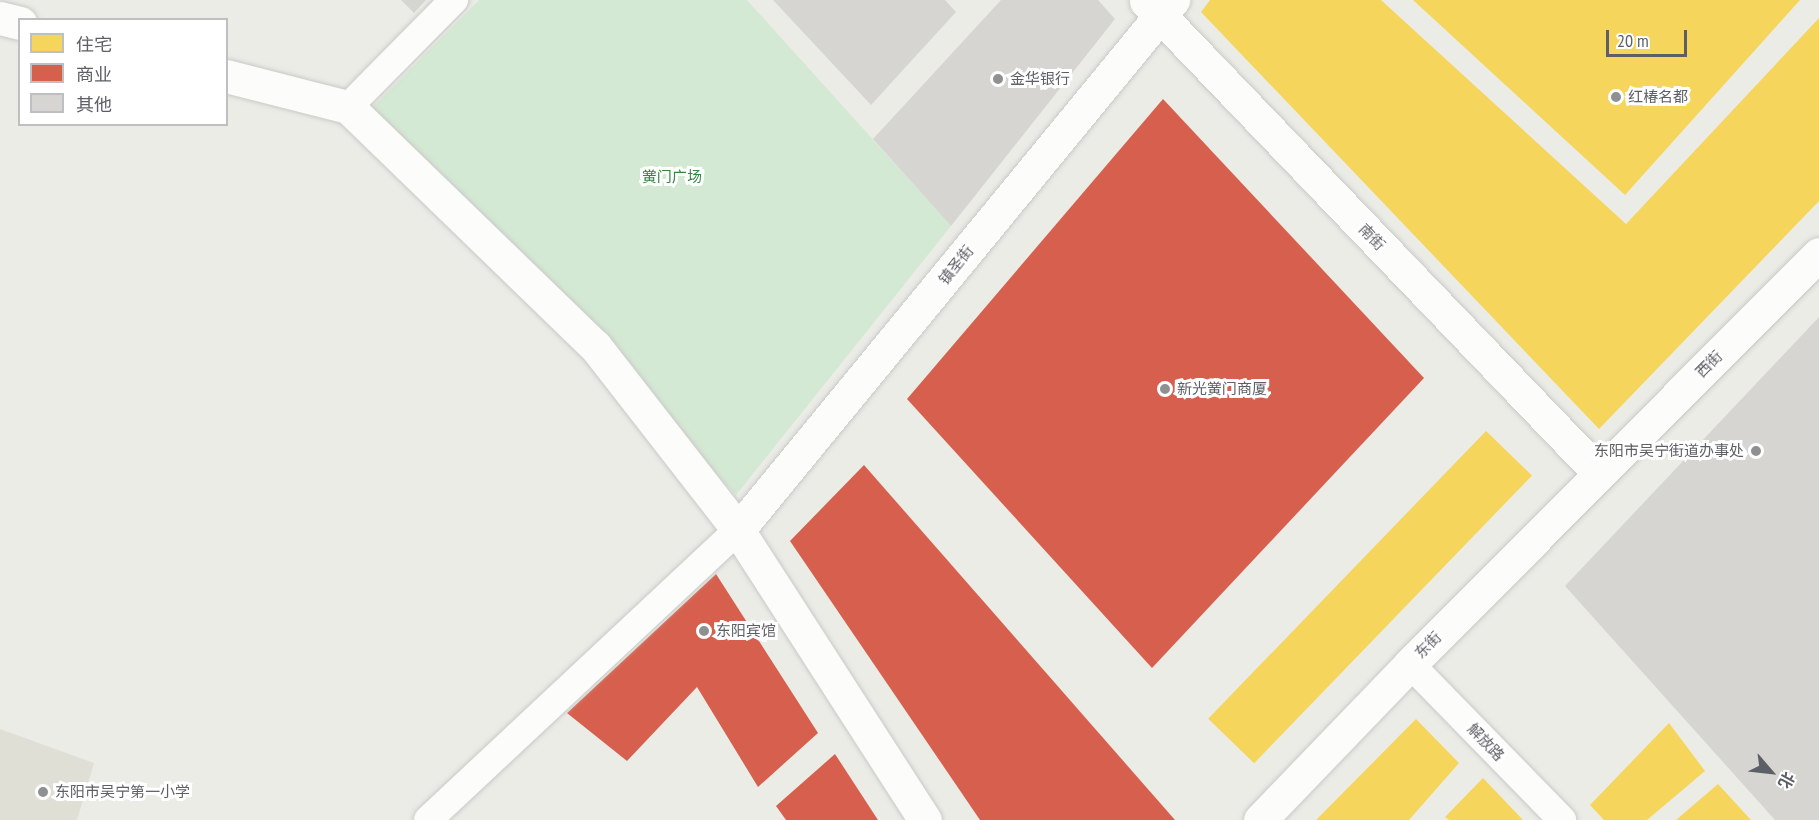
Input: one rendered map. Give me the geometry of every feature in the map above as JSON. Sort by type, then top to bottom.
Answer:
[{"type":"street","points":[[348,106],[454,0]]},
{"type":"street","name":"南街","points":[[1159,5],[1599,473]]},
{"type":"street","name":"镇圣街","points":[[738,530],[1159,5]]},
{"type":"street","points":[[0,18],[18,22]]},
{"type":"street","points":[[228,76],[348,106],[595,346],[738,530],[925,820]]},
{"type":"street","name":"西街","points":[[1599,473],[1819,254]]},
{"type":"street","name":"东街","points":[[1260,820],[1599,473]]},
{"type":"street","points":[[428,820],[738,530]]},
{"type":"street","name":"解放路","points":[[1410,664],[1562,820]]},
{"type":"shaded area","name":"东阳市吴宁第一小学","points":[[0,729],[94,763],[77,820],[0,820]]},
{"type":"green space","name":"黉门广场","points":[[479,0],[747,0],[951,226],[736,495],[595,346],[361,119]]},
{"type":"building: 住宅","points":[[1210,0],[1381,0],[1626,224],[1819,18],[1819,201],[1599,429],[1201,12]]},
{"type":"building: 住宅","name":"红椿名都","points":[[1413,0],[1800,0],[1625,195]]},
{"type":"building: 住宅","points":[[1486,431],[1532,475],[1254,763],[1208,719]]},
{"type":"building: 住宅","points":[[1416,719],[1459,763],[1409,820],[1316,820]]},
{"type":"building: 住宅","points":[[1669,723],[1705,771],[1647,820],[1604,820],[1590,805]]},
{"type":"building: 住宅","points":[[1483,778],[1523,820],[1449,820],[1445,817]]},
{"type":"building: 住宅","points":[[1718,784],[1751,820],[1676,820]]},
{"type":"building: 商业","name":"新光黉门商厦","points":[[1163,99],[1424,378],[1152,668],[907,399]]},
{"type":"building: 商业","points":[[864,465],[1175,820],[980,820],[790,541]]},
{"type":"building: 商业","name":"东阳宾馆","points":[[716,574],[818,733],[758,787],[697,687],[627,761],[567,713]]},
{"type":"building: 商业","points":[[835,754],[878,820],[786,820],[776,806]]},
{"type":"building: 其他","points":[[401,0],[426,0],[414,13]]},
{"type":"building: 其他","points":[[773,0],[945,0],[956,12],[871,105]]},
{"type":"building: 其他","name":"金华银行","points":[[1001,0],[1098,0],[1115,19],[951,226],[873,139]]},
{"type":"building: 其他","name":"东阳市吴宁街道办事处","points":[[1819,317],[1819,820],[1775,820],[1565,586]]},
{"type":"place","name":"金华银行","points":[[998,79]]},
{"type":"place","name":"红椿名都","points":[[1616,97]]},
{"type":"place","name":"新光黉门商厦","points":[[1165,389]]},
{"type":"place","name":"东阳市吴宁街道办事处","points":[[1756,451]]},
{"type":"place","name":"东阳宾馆","points":[[704,631]]},
{"type":"place","name":"东阳市吴宁第一小学","points":[[43,792]]}]
